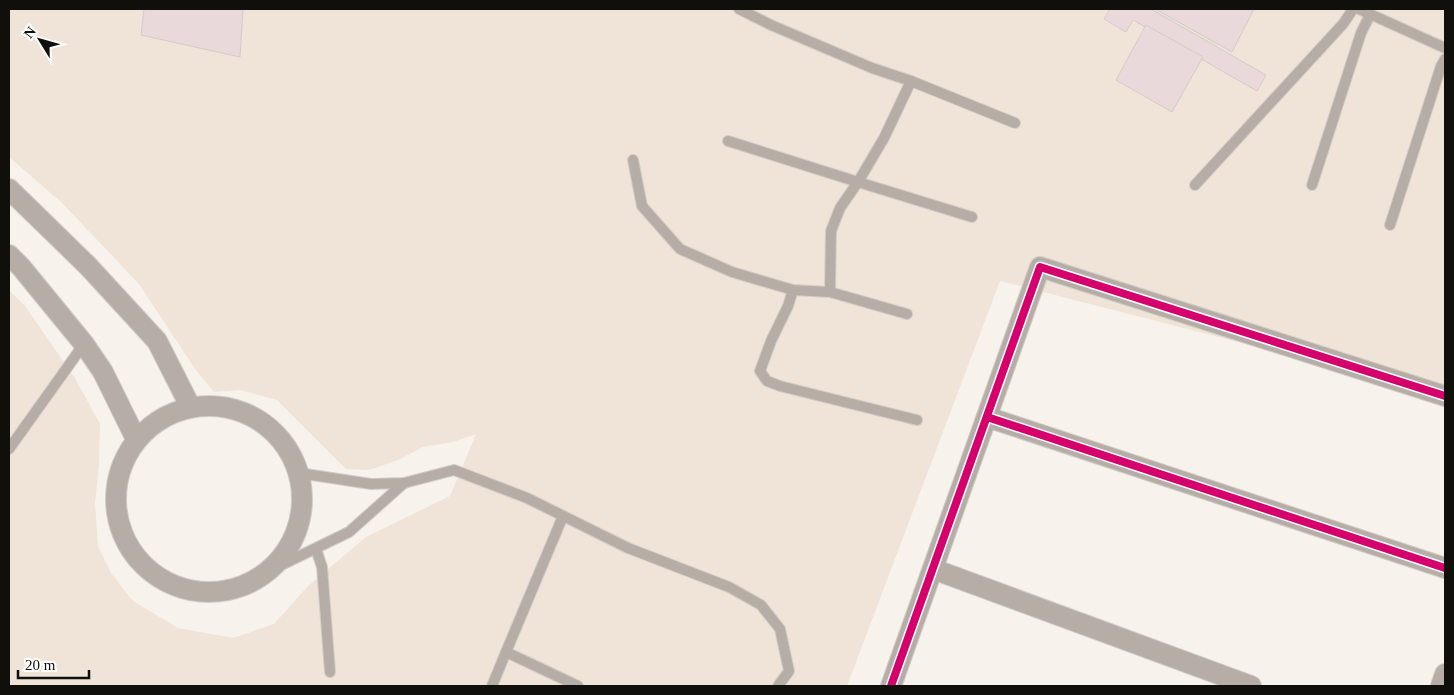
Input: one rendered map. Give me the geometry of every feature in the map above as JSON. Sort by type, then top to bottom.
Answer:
[{"type":"street","points":[[9,188],[88,266],[157,342],[190,406]]},
{"type":"street","points":[[9,255],[84,344],[103,372],[136,439]]},
{"type":"street","points":[[891,686],[1040,267],[1445,396]]},
{"type":"street","points":[[225,405],[258,418],[284,441],[300,473],[303,508],[293,542],[271,570],[241,588],[206,594],[172,587],[143,568],[122,539],[114,505],[119,470],[136,439],[190,406],[225,405]]},
{"type":"street","points":[[987,417],[1445,568]]},
{"type":"street","points":[[933,569],[1252,686]]},
{"type":"street","points":[[1441,686],[1445,674]]},
{"type":"lane","points":[[739,9],[771,25],[872,68],[911,81],[1015,123]]},
{"type":"lane","points":[[1195,184],[1343,24],[1353,9]]},
{"type":"lane","points":[[1359,9],[1445,48]]},
{"type":"lane","points":[[1312,185],[1361,33],[1370,15]]},
{"type":"lane","points":[[1390,225],[1441,66],[1445,59]]},
{"type":"lane","points":[[830,292],[831,231],[840,208],[884,138],[911,81]]},
{"type":"lane","points":[[728,141],[972,216]]},
{"type":"lane","points":[[633,160],[642,206],[680,249],[732,272],[793,290],[830,292],[907,314]]},
{"type":"lane","points":[[793,290],[760,371],[767,381],[780,386],[918,420]]},
{"type":"lane","points":[[9,449],[84,344]]},
{"type":"lane","points":[[300,473],[371,484],[404,483],[454,470],[527,498],[628,548],[729,587],[761,604],[780,629],[789,671],[778,686]]},
{"type":"lane","points":[[271,570],[349,532],[404,483]]},
{"type":"lane","points":[[492,686],[563,516]]},
{"type":"lane","points":[[316,549],[322,567],[330,672]]},
{"type":"lane","points":[[506,652],[578,686]]},
{"type":"shaded area","points":[[9,9],[1445,9],[1445,395],[1000,281],[847,686],[9,686],[9,290],[25,306],[75,378],[100,424],[99,464],[95,503],[98,546],[111,573],[133,601],[178,628],[233,638],[274,624],[308,586],[366,537],[450,496],[476,434],[453,442],[423,447],[398,460],[369,470],[346,469],[277,400],[240,390],[214,392],[195,369],[139,284],[62,203],[9,157]]},
{"type":"building","points":[[144,9],[243,9],[240,57],[141,35]]},
{"type":"building","points":[[1110,9],[1151,9],[1266,75],[1257,91],[1133,20],[1126,32],[1104,19]]},
{"type":"building","points":[[1155,9],[1254,9],[1232,52]]},
{"type":"building","points":[[1146,25],[1203,57],[1172,112],[1116,80]]},
{"type":"cycle path","points":[[891,686],[1040,267],[1445,396]]},
{"type":"cycle path","points":[[987,417],[1445,568]]}]
